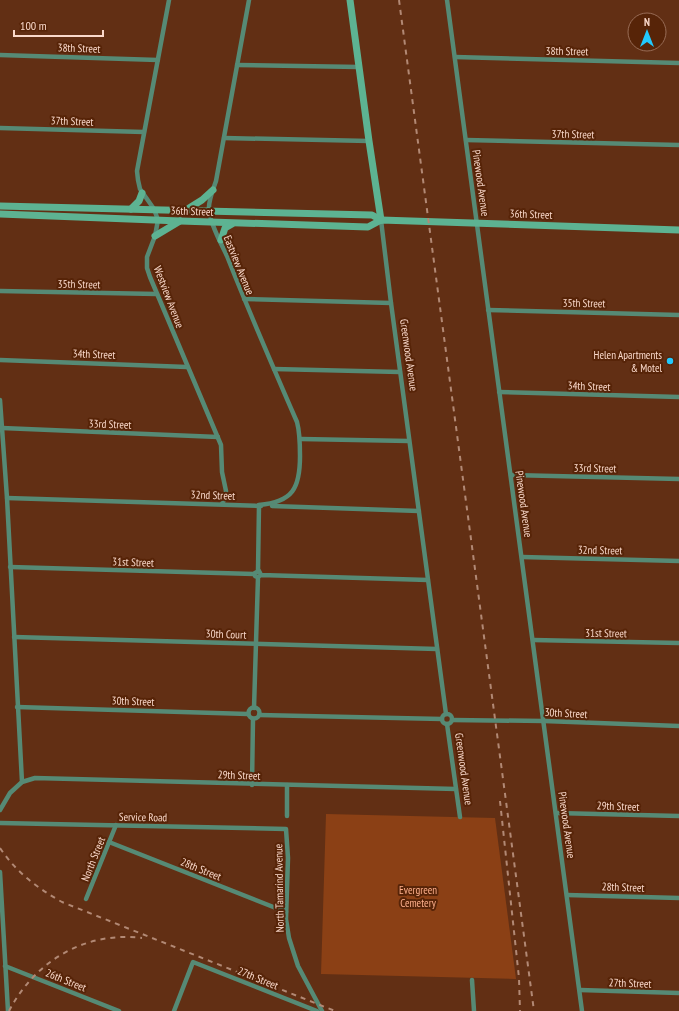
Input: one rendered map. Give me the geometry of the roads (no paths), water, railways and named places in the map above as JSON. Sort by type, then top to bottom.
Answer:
[{"type":"street","points":[[158,220],[154,209],[142,193],[137,176],[169,0]]},
{"type":"street","name":"Eastview Avenue","points":[[249,0],[224,138],[209,203],[209,211],[212,222],[244,299],[297,422],[301,439],[300,471],[294,488],[288,496],[281,501],[259,506]]},
{"type":"street","name":"Greenwood Avenue","points":[[350,0],[381,220],[446,714]]},
{"type":"street","name":"Pinewood Avenue","points":[[447,0],[582,1011]]},
{"type":"street","name":"38th Street","points":[[0,55],[158,60]]},
{"type":"street","name":"38th Street","points":[[454,57],[679,63]]},
{"type":"street","points":[[237,65],[359,67]]},
{"type":"street","name":"37th Street","points":[[0,128],[144,132]]},
{"type":"street","points":[[224,138],[369,141]]},
{"type":"street","name":"37th Street","points":[[466,140],[679,145]]},
{"type":"street","points":[[185,210],[202,200],[213,190]]},
{"type":"street","points":[[131,209],[139,201],[142,193]]},
{"type":"street","name":"36th Street","points":[[0,206],[372,215],[381,220],[679,230]]},
{"type":"street","name":"36th Street","points":[[0,214],[368,227],[381,220]]},
{"type":"street","name":"Westview Avenue","points":[[158,220],[155,236],[147,258],[147,268],[187,367],[218,437],[221,449],[222,472],[226,491],[222,504]]},
{"type":"street","points":[[155,236],[180,221]]},
{"type":"street","points":[[220,240],[225,228],[233,223]]},
{"type":"street","name":"35th Street","points":[[0,291],[157,294]]},
{"type":"street","points":[[244,299],[391,303]]},
{"type":"street","name":"35th Street","points":[[488,310],[679,315]]},
{"type":"street","name":"34th Street","points":[[0,360],[187,367]]},
{"type":"street","points":[[274,369],[400,372]]},
{"type":"street","name":"34th Street","points":[[499,392],[679,397]]},
{"type":"street","points":[[0,400],[7,498],[22,782],[10,793],[0,810]]},
{"type":"street","name":"33rd Street","points":[[2,428],[218,437]]},
{"type":"street","points":[[301,439],[409,441]]},
{"type":"street","name":"33rd Street","points":[[510,475],[679,479]]},
{"type":"street","name":"32nd Street","points":[[7,498],[419,510]]},
{"type":"street","points":[[254,708],[259,506]]},
{"type":"street","name":"32nd Street","points":[[522,558],[679,561]]},
{"type":"street","name":"31st Street","points":[[10,567],[428,580]]},
{"type":"street","name":"30th Court","points":[[14,637],[437,649]]},
{"type":"street","name":"31st Street","points":[[533,640],[679,644]]},
{"type":"street","name":"30th Street","points":[[17,707],[248,714]]},
{"type":"street","points":[[253,719],[250,718],[248,714],[249,710],[254,708]]},
{"type":"street","points":[[254,708],[258,710],[259,716]]},
{"type":"street","points":[[446,714],[451,715],[452,720],[447,724],[444,723],[442,719],[442,716],[446,714]]},
{"type":"street","points":[[253,719],[259,716],[442,719]]},
{"type":"street","points":[[252,784],[253,719]]},
{"type":"street","name":"30th Street","points":[[452,720],[544,721],[679,726]]},
{"type":"street","name":"Greenwood Avenue","points":[[447,724],[460,817]]},
{"type":"street","name":"29th Street","points":[[22,782],[35,778],[456,789]]},
{"type":"street","points":[[286,816],[287,785]]},
{"type":"street","name":"29th Street","points":[[556,813],[679,816]]},
{"type":"street","name":"Service Road","points":[[0,823],[286,829]]},
{"type":"street","name":"North Street","points":[[86,899],[116,825]]},
{"type":"street","name":"North Tamarind Avenue","points":[[286,829],[288,858],[286,912],[287,929],[292,953],[322,1011]]},
{"type":"street","name":"28th Street","points":[[109,842],[286,912]]},
{"type":"street","points":[[0,872],[8,1011]]},
{"type":"street","name":"28th Street","points":[[567,895],[679,898]]},
{"type":"street","name":"27th Street","points":[[174,1011],[193,962],[317,1011]]},
{"type":"street","name":"26th Street","points":[[5,966],[119,1011]]},
{"type":"street","points":[[472,980],[474,1011]]},
{"type":"street","name":"27th Street","points":[[580,990],[679,993]]},
{"type":"railway","points":[[399,0],[534,1011]]},
{"type":"railway","points":[[500,801],[519,978],[520,1011]]},
{"type":"railway","points":[[0,848],[13,865],[28,879],[62,902],[335,1011]]},
{"type":"railway","points":[[9,1011],[20,993],[33,978],[47,964],[64,953],[101,939],[121,937],[142,938]]},
{"type":"place","name":"Helen Apartments & Motel","points":[[670,361]]},
{"type":"park label","name":"Evergreen Cemetery","points":[[418,896]]}]
